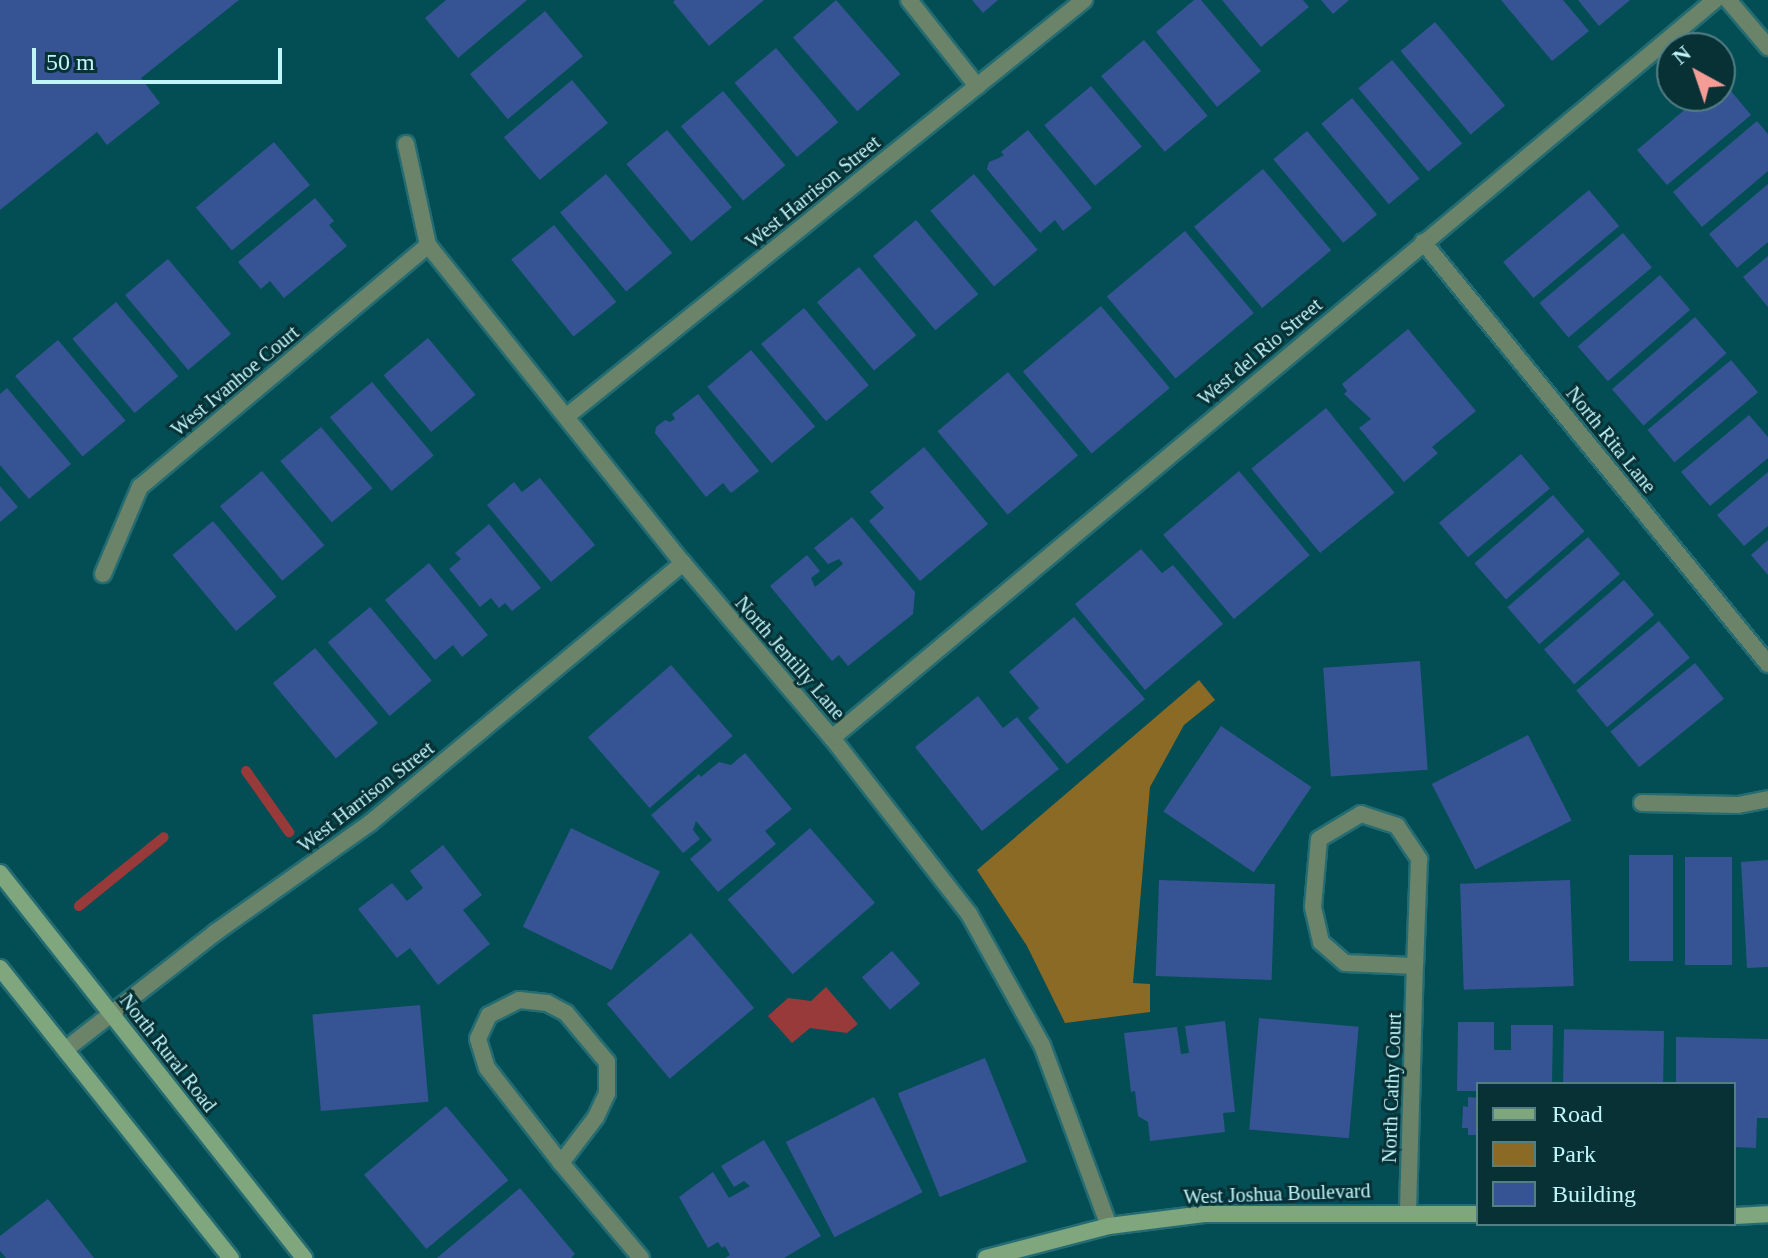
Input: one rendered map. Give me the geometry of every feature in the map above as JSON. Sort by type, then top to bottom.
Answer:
[{"type":"main road","name":"North Rural Road","points":[[0,873],[304,1258]]},
{"type":"main road","points":[[0,968],[231,1258]]},
{"type":"main road","name":"West Joshua Boulevard","points":[[986,1258],[1109,1226],[1204,1214],[1408,1211],[1476,1214]]},
{"type":"main road","points":[[1736,1216],[1768,1214]]},
{"type":"street","points":[[909,0],[977,86]]},
{"type":"street","name":"West Harrison Street","points":[[567,416],[1084,0]]},
{"type":"street","name":"West del Rio Street","points":[[832,738],[1715,0]]},
{"type":"street","points":[[1728,0],[1768,47]]},
{"type":"street","name":"North Jentilly Lane","points":[[406,144],[428,245],[683,563],[832,738],[969,914],[1042,1045],[1109,1226]]},
{"type":"street","name":"North Rita Lane","points":[[1423,242],[1768,664]]},
{"type":"street","name":"West Ivanhoe Court","points":[[103,574],[140,487],[428,245]]},
{"type":"street","name":"West Harrison Street","points":[[65,1050],[216,932],[370,823],[683,563]]},
{"type":"street","points":[[1642,803],[1738,805],[1768,799]]},
{"type":"street","name":"North Cathy Court","points":[[1408,1211],[1419,859],[1397,826],[1361,814],[1319,839],[1313,907],[1321,942],[1345,963],[1415,966]]},
{"type":"street","points":[[561,1163],[596,1117],[607,1093],[607,1062],[566,1013],[547,1003],[519,1000],[489,1015],[478,1039],[487,1068],[561,1163],[641,1258]]},
{"type":"green space","points":[[1199,680],[1215,700],[1184,725],[1150,787],[1133,983],[1150,984],[1150,1012],[1065,1023],[1027,946],[977,870]]},
{"type":"shaded area","points":[[826,987],[858,1024],[847,1033],[810,1028],[792,1043],[768,1016],[788,998],[811,1001]]},
{"type":"building","points":[[0,0],[239,0],[141,78],[160,103],[107,145],[97,132],[0,210]]},
{"type":"building","points":[[446,0],[527,0],[458,58],[425,18]]},
{"type":"building","points":[[764,0],[709,46],[673,2]]},
{"type":"building","points":[[836,0],[900,74],[857,111],[793,37]]},
{"type":"building","points":[[972,0],[998,0],[983,13]]},
{"type":"building","points":[[1194,0],[1201,0],[1261,71],[1217,107],[1156,32]]},
{"type":"building","points":[[1222,0],[1303,0],[1309,7],[1261,47]]},
{"type":"building","points":[[1321,0],[1349,0],[1333,14]]},
{"type":"building","points":[[1501,0],[1563,0],[1589,31],[1552,61]]},
{"type":"building","points":[[1578,0],[1630,0],[1599,26]]},
{"type":"building","points":[[545,11],[583,56],[508,119],[470,74]]},
{"type":"building","points":[[1435,22],[1505,105],[1471,134],[1401,51]]},
{"type":"building","points":[[1144,40],[1208,116],[1165,152],[1101,76]]},
{"type":"building","points":[[776,48],[838,122],[797,157],[735,83]]},
{"type":"building","points":[[1392,60],[1462,143],[1428,172],[1358,88]]},
{"type":"building","points":[[572,80],[608,123],[540,180],[504,137]]},
{"type":"building","points":[[1091,86],[1142,147],[1095,186],[1044,125]]},
{"type":"building","points":[[723,91],[785,165],[743,201],[681,126]]},
{"type":"building","points":[[1736,97],[1751,115],[1667,185],[1637,150],[1682,112],[1736,112]]},
{"type":"building","points":[[1352,98],[1419,178],[1389,204],[1321,124]]},
{"type":"building","points":[[1757,121],[1768,134],[1768,171],[1702,227],[1673,192]]},
{"type":"building","points":[[667,130],[732,207],[691,241],[626,164]]},
{"type":"building","points":[[1028,130],[1092,208],[1063,231],[1055,220],[1040,233],[987,169],[989,162],[1004,155],[1001,152]]},
{"type":"building","points":[[1307,131],[1377,214],[1343,243],[1273,159]]},
{"type":"building","points":[[274,142],[310,185],[232,250],[196,208]]},
{"type":"building","points":[[1263,169],[1331,250],[1262,308],[1194,227]]},
{"type":"building","points":[[606,174],[672,253],[626,291],[560,213]]},
{"type":"building","points":[[974,174],[1038,250],[994,286],[930,211]]},
{"type":"building","points":[[1768,184],[1768,242],[1737,268],[1709,234]]},
{"type":"building","points":[[1589,190],[1619,226],[1533,298],[1503,262]]},
{"type":"building","points":[[315,198],[334,221],[329,225],[347,246],[284,298],[270,281],[261,289],[238,262]]},
{"type":"building","points":[[916,220],[978,294],[935,330],[873,256]]},
{"type":"building","points":[[554,225],[616,302],[574,337],[511,260]]},
{"type":"building","points":[[1185,231],[1254,313],[1176,379],[1107,297]]},
{"type":"building","points":[[1623,233],[1652,267],[1568,338],[1540,303]]},
{"type":"building","points":[[1768,256],[1768,307],[1743,277]]},
{"type":"building","points":[[168,259],[231,334],[188,370],[125,295]]},
{"type":"building","points":[[859,267],[916,335],[874,371],[817,302]]},
{"type":"building","points":[[1660,275],[1690,310],[1608,381],[1578,347]]},
{"type":"building","points":[[116,302],[178,376],[135,413],[72,339]]},
{"type":"building","points":[[1101,306],[1170,388],[1092,454],[1023,372]]},
{"type":"building","points":[[804,308],[869,385],[826,421],[761,344]]},
{"type":"building","points":[[1695,317],[1726,353],[1643,425],[1612,389]]},
{"type":"building","points":[[1408,329],[1476,411],[1432,447],[1438,453],[1404,482],[1359,428],[1371,419],[1344,394],[1347,391],[1342,384]]},
{"type":"building","points":[[428,338],[476,395],[431,432],[384,375]]},
{"type":"building","points":[[58,340],[125,420],[83,456],[15,376]]},
{"type":"building","points":[[751,350],[815,427],[772,463],[707,387]]},
{"type":"building","points":[[1731,360],[1758,392],[1674,462],[1648,430]]},
{"type":"building","points":[[1008,372],[1078,455],[1008,515],[938,431]]},
{"type":"building","points":[[372,382],[434,456],[392,491],[330,417]]},
{"type":"building","points":[[7,388],[71,464],[29,499],[0,465],[0,394]]},
{"type":"building","points":[[698,394],[759,471],[731,493],[723,483],[706,497],[655,433],[656,427],[665,420],[670,422],[675,419],[672,414]]},
{"type":"building","points":[[1326,408],[1395,493],[1320,553],[1251,468]]},
{"type":"building","points":[[1749,415],[1768,437],[1768,458],[1710,506],[1681,472]]},
{"type":"building","points":[[321,427],[372,488],[332,522],[280,461]]},
{"type":"building","points":[[924,447],[988,524],[920,581],[869,521],[884,508],[870,492]]},
{"type":"building","points":[[1521,454],[1550,488],[1468,557],[1439,523]]},
{"type":"building","points":[[262,471],[324,545],[282,581],[220,506]]},
{"type":"building","points":[[1239,471],[1310,555],[1234,619],[1163,535]]},
{"type":"building","points":[[1768,472],[1768,526],[1744,546],[1717,515]]},
{"type":"building","points":[[540,478],[595,545],[551,582],[487,505],[514,482],[522,492]]},
{"type":"building","points":[[0,486],[18,507],[0,522]]},
{"type":"building","points":[[1553,495],[1584,531],[1506,599],[1475,563]]},
{"type":"building","points":[[852,517],[915,592],[913,614],[848,666],[839,655],[832,661],[770,586],[807,555],[820,571],[811,578],[815,587],[843,564],[839,559],[828,564],[814,548]]},
{"type":"building","points":[[213,521],[277,597],[236,631],[172,555]]},
{"type":"building","points":[[489,524],[541,588],[512,611],[505,603],[499,608],[491,598],[480,607],[449,569],[461,559],[455,553]]},
{"type":"building","points":[[1588,537],[1620,574],[1539,644],[1507,607]]},
{"type":"building","points":[[1768,540],[1768,575],[1751,555]]},
{"type":"building","points":[[1141,549],[1162,573],[1173,565],[1223,624],[1145,690],[1075,604]]},
{"type":"building","points":[[429,563],[488,635],[462,657],[453,645],[435,660],[385,600]]},
{"type":"building","points":[[1624,580],[1654,615],[1574,684],[1544,650]]},
{"type":"building","points":[[370,607],[432,681],[390,716],[328,642]]},
{"type":"building","points":[[1074,617],[1145,699],[1067,764],[1028,718],[1039,708],[1009,672]]},
{"type":"building","points":[[1659,621],[1690,658],[1607,727],[1576,690]]},
{"type":"building","points":[[315,648],[378,723],[336,758],[273,683]]},
{"type":"building","points":[[1420,661],[1428,770],[1331,777],[1323,668]]},
{"type":"building","points":[[1695,663],[1724,699],[1639,767],[1610,732]]},
{"type":"building","points":[[671,665],[733,736],[650,808],[588,737]]},
{"type":"building","points":[[978,696],[1003,728],[1017,717],[1059,769],[982,831],[915,747]]},
{"type":"building","points":[[1221,726],[1311,787],[1254,872],[1163,811]]},
{"type":"building","points":[[1528,735],[1572,821],[1475,870],[1432,784]]},
{"type":"building","points":[[745,753],[792,809],[765,831],[776,844],[718,892],[690,859],[712,840],[696,821],[693,830],[700,839],[683,853],[651,815],[699,774],[701,777],[719,762],[731,765]]},
{"type":"building","points":[[571,828],[660,871],[612,970],[523,927]]},
{"type":"building","points":[[810,828],[875,903],[793,974],[728,900]]},
{"type":"building","points":[[443,845],[482,895],[463,910],[490,944],[438,985],[410,948],[397,958],[358,909],[392,883],[407,901],[423,888],[410,871]]},
{"type":"building","points":[[1629,855],[1673,855],[1673,961],[1629,961]]},
{"type":"building","points":[[1685,857],[1732,857],[1732,965],[1685,965]]},
{"type":"building","points":[[1768,860],[1768,967],[1747,968],[1741,862]]},
{"type":"building","points":[[1159,880],[1275,884],[1272,980],[1156,976]]},
{"type":"building","points":[[1570,880],[1574,986],[1464,990],[1460,884]]},
{"type":"building","points":[[691,933],[754,1008],[670,1079],[607,1004]]},
{"type":"building","points":[[892,951],[920,983],[890,1010],[862,977]]},
{"type":"building","points":[[420,1005],[428,1102],[321,1111],[312,1014]]},
{"type":"building","points":[[1259,1018],[1359,1027],[1349,1138],[1249,1130]]},
{"type":"building","points":[[1225,1021],[1235,1112],[1223,1113],[1225,1132],[1150,1141],[1148,1122],[1138,1116],[1135,1091],[1131,1092],[1124,1033],[1177,1027],[1181,1054],[1189,1053],[1185,1026]]},
{"type":"building","points":[[1458,1022],[1494,1022],[1494,1050],[1511,1050],[1511,1025],[1553,1025],[1552,1082],[1476,1082],[1476,1091],[1457,1091]]},
{"type":"building","points":[[1564,1029],[1664,1031],[1663,1082],[1563,1082]]},
{"type":"building","points":[[1676,1037],[1768,1039],[1768,1118],[1757,1118],[1756,1148],[1736,1147],[1736,1082],[1676,1082]]},
{"type":"building","points":[[985,1058],[1027,1162],[940,1197],[898,1093]]},
{"type":"building","points":[[874,1097],[923,1192],[834,1237],[786,1142]]},
{"type":"building","points":[[1468,1097],[1476,1098],[1476,1135],[1468,1135],[1468,1128],[1462,1128],[1463,1106],[1468,1107]]},
{"type":"building","points":[[446,1106],[508,1180],[426,1249],[364,1175]]},
{"type":"building","points":[[764,1140],[821,1236],[784,1258],[725,1258],[730,1255],[725,1246],[722,1248],[718,1242],[708,1248],[679,1197],[713,1172],[729,1198],[750,1186],[744,1181],[734,1187],[721,1166]]},
{"type":"building","points":[[520,1188],[575,1254],[571,1258],[437,1258]]},
{"type":"building","points":[[48,1199],[94,1258],[6,1258],[0,1251],[0,1236]]},
{"type":"waterway","points":[[246,771],[289,832]]},
{"type":"waterway","points":[[79,906],[164,837]]}]
